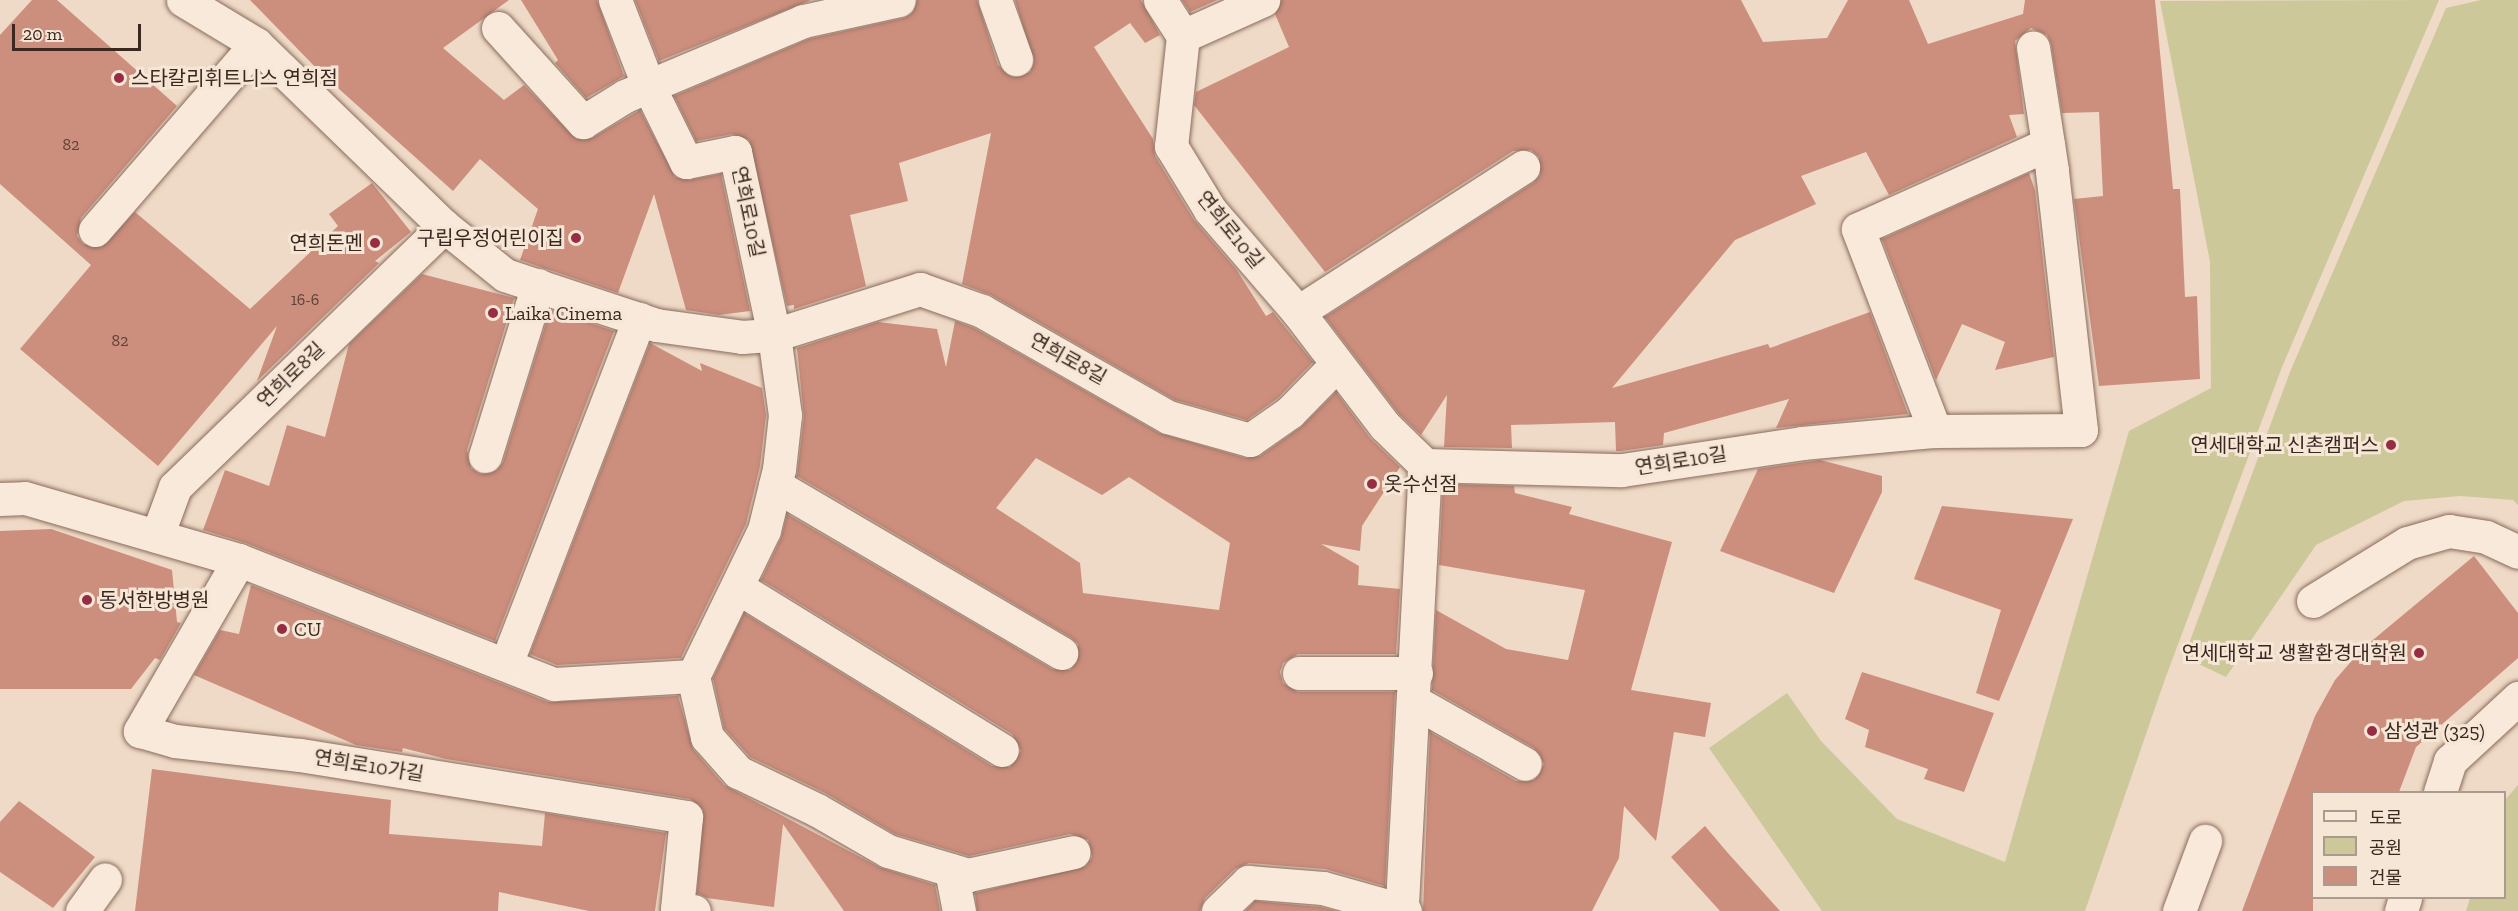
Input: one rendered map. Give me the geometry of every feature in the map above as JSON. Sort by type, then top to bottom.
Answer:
[{"type":"street","name":"연희로10길","points":[[615,0],[648,85],[686,162],[735,152],[774,335]]},
{"type":"street","points":[[498,28],[583,122],[648,85],[800,11],[899,0]]},
{"type":"street","points":[[995,0],[1016,59]]},
{"type":"street","points":[[1160,0],[1183,36],[1263,0]]},
{"type":"street","name":"연희로8길","points":[[205,5],[256,44],[444,226],[505,274],[656,325],[742,337],[774,335],[920,289],[982,311],[1168,417],[1250,440],[1290,412],[1337,364]]},
{"type":"street","name":"연희로10길","points":[[1183,36],[1171,147],[1210,210],[1298,312],[1385,426],[1425,465],[1622,470],[1802,442],[1935,431],[2081,430],[2048,144],[2033,47]]},
{"type":"street","points":[[95,230],[256,44]]},
{"type":"street","points":[[1935,431],[1858,229],[2048,144]]},
{"type":"street","points":[[1298,312],[1524,166]]},
{"type":"street","name":"연희로8길","points":[[157,536],[175,488],[444,226]]},
{"type":"street","points":[[485,456],[537,285]]},
{"type":"street","points":[[506,664],[639,319]]},
{"type":"street","points":[[774,335],[785,415],[775,485],[764,530],[693,676],[707,737],[738,772],[816,810],[888,851],[968,875],[1074,852]]},
{"type":"street","points":[[1218,911],[1248,882],[1323,888],[1403,911],[1416,687],[1425,465]]},
{"type":"street","points":[[775,485],[1061,652]]},
{"type":"street","points":[[0,499],[25,498],[239,560],[554,684],[693,676]]},
{"type":"street","points":[[2313,601],[2407,543],[2449,531],[2486,537],[2518,552]]},
{"type":"street","name":"연희로10가길","points":[[239,560],[140,731],[175,741],[300,755],[686,817],[677,909],[694,911]]},
{"type":"street","points":[[737,587],[1002,750]]},
{"type":"street","points":[[1299,673],[1416,687],[1525,764]]},
{"type":"street","points":[[2440,791],[2450,761],[2518,698]]},
{"type":"street","points":[[2179,911],[2205,842]]},
{"type":"street","points":[[951,870],[958,911]]},
{"type":"street","points":[[82,911],[105,879]]},
{"type":"green space","points":[[2439,0],[2282,367],[2165,679],[2085,911],[1822,911],[1709,748],[1787,693],[1821,741],[1897,819],[2005,862],[2129,431],[2211,388],[2210,262],[2160,1]]},
{"type":"green space","points":[[2481,0],[2518,0],[2518,505],[2513,500],[2460,496],[2404,501],[2316,545],[2226,677],[2184,657],[2290,372],[2446,8]]},
{"type":"green space","points":[[2518,785],[2518,911],[2466,911],[2470,899],[2506,899],[2506,799]]},
{"type":"building","points":[[32,0],[57,0],[177,106],[81,218],[77,236],[83,244],[102,247],[135,212],[250,309],[338,226],[329,214],[372,183],[411,232],[375,261],[379,263],[257,381],[277,326],[158,466],[20,349],[91,265],[0,184],[0,35]]},
{"type":"building","points":[[250,0],[509,0],[443,48],[504,100],[524,85],[576,139],[592,138],[640,110],[675,177],[689,180],[721,174],[750,311],[719,315],[686,310],[654,194],[618,293],[520,260],[538,209],[480,159],[453,191],[320,72]]},
{"type":"building","points":[[521,0],[597,0],[624,76],[586,98],[555,63],[558,60]]},
{"type":"building","points":[[635,0],[811,0],[659,61]]},
{"type":"building","points":[[917,0],[977,0],[998,65],[1013,77],[1030,72],[1034,62],[1015,0],[1141,0],[1160,35],[1145,43],[1130,23],[1094,47],[1153,139],[1155,156],[1194,220],[1236,269],[1266,316],[1273,312],[1313,362],[1278,398],[1247,420],[1175,400],[991,295],[962,284],[991,133],[899,163],[908,201],[850,215],[866,286],[794,309],[794,305],[787,306],[749,140],[732,134],[696,141],[674,96],[809,39],[904,18],[912,13]]},
{"type":"building","points":[[1182,0],[1217,0],[1190,12]]},
{"type":"building","points":[[1281,0],[1741,0],[1763,42],[1827,38],[1848,0],[1909,0],[1928,44],[2023,14],[2025,0],[2155,0],[2173,189],[2180,189],[2185,297],[2197,296],[2200,379],[2099,386],[2074,199],[2103,196],[2099,112],[2062,113],[2051,44],[2047,35],[2031,28],[2015,41],[2024,114],[2009,115],[2017,137],[1889,195],[1866,152],[1801,176],[1816,204],[1735,240],[1612,388],[1768,344],[1770,348],[1870,312],[1908,414],[1776,428],[1789,399],[1664,433],[1663,445],[1621,451],[1616,451],[1615,422],[1511,425],[1512,448],[1444,447],[1447,395],[1421,435],[1399,414],[1325,317],[1533,183],[1540,175],[1539,157],[1531,150],[1513,151],[1325,272],[1194,105],[1196,92],[1289,47],[1275,14]]},
{"type":"building","points":[[2029,173],[2035,190],[2054,357],[1995,370],[2005,342],[1962,324],[1936,380],[1882,239]]},
{"type":"building","points":[[422,274],[514,298],[467,450],[471,468],[480,474],[497,470],[503,462],[550,310],[614,331],[495,641],[246,543],[203,530],[225,470],[269,486],[287,425],[325,437],[349,344]]},
{"type":"building","points":[[955,321],[974,328],[1159,433],[1245,458],[1260,456],[1301,427],[1336,392],[1370,438],[1400,467],[1362,526],[1360,551],[1321,544],[1359,566],[1358,585],[1400,589],[1396,654],[1298,654],[1283,663],[1280,672],[1283,683],[1298,692],[1395,692],[1385,886],[1325,869],[1249,863],[1235,869],[1205,898],[1200,911],[977,911],[975,893],[1086,866],[1092,857],[1088,840],[1070,834],[969,856],[895,834],[825,793],[750,757],[724,728],[713,678],[744,613],[992,766],[1010,767],[1021,751],[1012,734],[761,580],[781,538],[787,514],[1052,669],[1070,670],[1077,662],[1078,644],[1070,637],[797,476],[804,417],[797,348],[878,322],[937,329],[946,367]],"holes":[[[1036,458],[1102,495],[1129,477],[1230,543],[1219,610],[1083,593],[1080,563],[996,508]]]},
{"type":"building","points":[[650,343],[702,371],[700,363],[762,388],[766,415],[760,466],[746,524],[681,658],[557,665],[530,654]]},
{"type":"building","points":[[1820,460],[1882,476],[1882,492],[1834,593],[1720,551],[1758,469]]},
{"type":"building","points":[[1443,484],[1514,486],[1515,493],[1572,507],[1569,514],[1672,542],[1631,690],[1711,703],[1705,737],[1674,732],[1656,841],[1624,806],[1619,858],[1592,911],[1423,911],[1430,732],[1516,781],[1534,780],[1544,764],[1534,748],[1432,690],[1436,610],[1506,649],[1568,660],[1585,590],[1439,565]]},
{"type":"building","points":[[1942,506],[2073,519],[1999,701],[1976,693],[2001,610],[1914,579]]},
{"type":"building","name":"동서한방병원","points":[[51,529],[172,570],[177,622],[181,623],[160,660],[155,658],[131,689],[0,689],[0,531]]},
{"type":"building","name":"삼성관 (325)","points":[[2474,556],[2518,613],[2518,658],[2416,747],[2399,791],[2311,791],[2313,911],[2242,911],[2315,716],[2335,680],[2362,649]]},
{"type":"building","points":[[251,585],[548,702],[678,696],[693,749],[724,785],[879,867],[935,885],[940,911],[844,911],[783,824],[774,907],[707,898],[697,893],[703,810],[690,799],[446,759],[403,748],[402,752],[356,745],[194,675],[220,630],[239,634]]},
{"type":"building","points":[[1862,672],[1994,713],[1964,792],[1924,779],[1928,769],[1865,747],[1869,730],[1845,719]]},
{"type":"building","points":[[152,769],[391,800],[389,834],[542,846],[545,813],[666,833],[655,911],[589,911],[499,892],[498,911],[135,911]]},
{"type":"building","points":[[19,801],[95,857],[53,908],[0,872],[0,822]]},
{"type":"building","points":[[1705,826],[1780,911],[1720,911],[1671,857]]},
{"type":"building","points":[[1255,901],[1320,907],[1336,911],[1245,911]]},
{"type":"place","name":"스타칼리휘트니스 연희점","points":[[119,78]]},
{"type":"place","name":"구립우정어린이집","points":[[576,238]]},
{"type":"place","name":"연희돈멘","points":[[375,243]]},
{"type":"place","name":"Laika Cinema","points":[[493,313]]},
{"type":"place","name":"연세대학교 신촌캠퍼스","points":[[2391,445]]},
{"type":"place","name":"옷수선점","points":[[1372,484]]},
{"type":"place","name":"동서한방병원","points":[[87,600]]},
{"type":"place","name":"CU","points":[[282,629]]},
{"type":"place","name":"연세대학교 생활환경대학원","points":[[2419,653]]},
{"type":"place","name":"삼성관 (325)","points":[[2372,731]]}]
